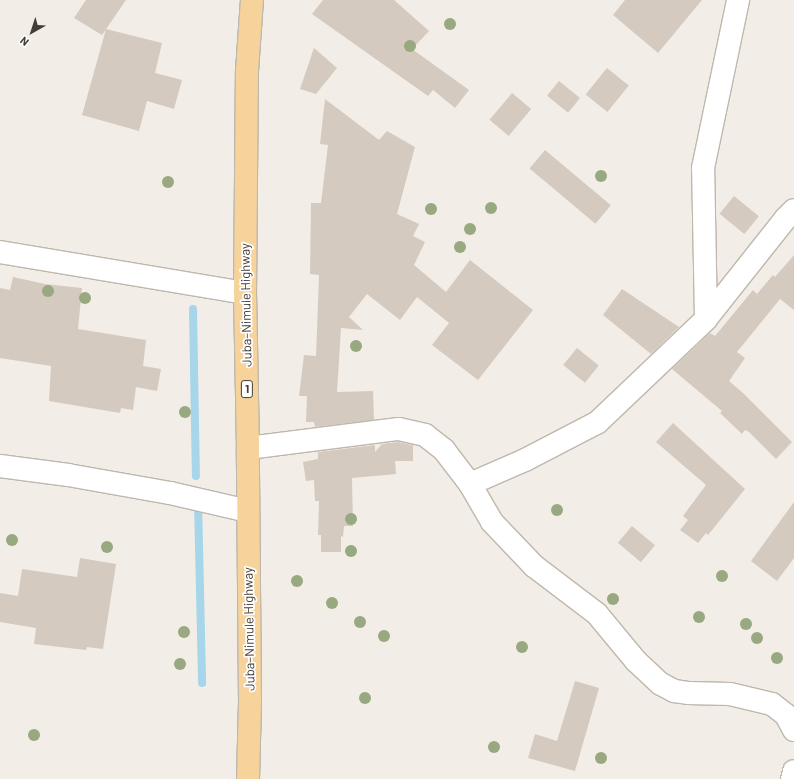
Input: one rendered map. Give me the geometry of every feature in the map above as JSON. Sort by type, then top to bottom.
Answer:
[{"type":"main road","name":"Juba–Nimule Highway","points":[[248,779],[250,701],[248,448],[244,293],[247,71],[252,0]]},
{"type":"street","points":[[706,319],[703,168],[738,0]]},
{"type":"street","points":[[470,484],[525,460],[598,422],[706,319],[794,210]]},
{"type":"street","points":[[0,252],[244,293]]},
{"type":"street","points":[[248,448],[399,429],[424,435],[444,450],[470,484],[492,522],[534,566],[597,614],[636,661],[661,684],[674,691],[730,694],[772,704],[786,715],[794,730]]},
{"type":"street","points":[[0,466],[68,475],[170,493],[248,511]]},
{"type":"street","points":[[792,779],[794,771]]},
{"type":"building","points":[[86,0],[126,0],[102,35],[74,18]]},
{"type":"building","points":[[323,0],[394,0],[429,31],[412,49],[469,90],[455,108],[433,90],[428,96],[312,14]]},
{"type":"building","points":[[625,0],[702,0],[658,53],[613,15]]},
{"type":"building","points":[[106,29],[162,43],[155,73],[182,80],[174,109],[147,101],[139,131],[82,115]]},
{"type":"building","points":[[314,48],[337,68],[316,94],[300,89]]},
{"type":"building","points":[[607,68],[629,86],[607,112],[586,94]]},
{"type":"building","points":[[559,81],[580,98],[568,113],[547,96]]},
{"type":"building","points":[[512,93],[531,109],[509,136],[490,120]]},
{"type":"building","points":[[325,99],[379,140],[387,131],[415,147],[397,214],[419,224],[413,236],[425,242],[414,265],[446,292],[470,260],[533,310],[478,380],[432,345],[449,323],[417,297],[400,320],[367,294],[349,317],[363,330],[341,328],[337,392],[373,391],[374,420],[315,427],[314,422],[306,422],[307,396],[299,396],[304,355],[316,356],[319,275],[310,274],[311,203],[321,203],[328,145],[320,144]]},
{"type":"building","points":[[545,150],[611,205],[595,224],[530,168]]},
{"type":"building","points":[[734,196],[759,216],[744,234],[720,214]]},
{"type":"building","points":[[794,255],[794,310],[780,299],[737,352],[745,358],[729,381],[792,442],[776,459],[749,432],[745,430],[742,434],[720,413],[722,411],[672,369],[710,333],[715,336],[753,290],[757,294],[773,275],[775,277]]},
{"type":"building","points":[[13,277],[45,284],[82,288],[78,329],[146,340],[143,366],[161,369],[157,391],[136,387],[133,410],[121,408],[120,413],[49,401],[51,366],[0,358],[0,288],[10,290]]},
{"type":"building","points":[[622,289],[679,327],[651,354],[603,315]]},
{"type":"building","points":[[577,348],[599,366],[585,383],[563,365]]},
{"type":"building","points":[[673,423],[745,489],[708,535],[706,533],[698,543],[680,530],[688,520],[683,516],[706,485],[656,442]]},
{"type":"building","points":[[398,442],[413,445],[413,461],[395,461],[396,474],[352,478],[353,526],[344,526],[343,537],[341,536],[341,552],[321,552],[321,535],[318,535],[319,501],[315,501],[314,480],[306,481],[303,462],[318,459],[318,452],[375,445],[375,452],[382,444]]},
{"type":"building","points":[[794,502],[794,558],[777,581],[751,561]]},
{"type":"building","points":[[632,526],[655,545],[641,562],[618,543]]},
{"type":"building","points":[[80,558],[116,564],[103,649],[87,647],[86,650],[34,644],[36,628],[0,622],[0,593],[18,596],[22,569],[77,577]]},
{"type":"building","points":[[575,681],[599,688],[575,771],[528,758],[535,734],[557,741]]},
{"type":"waterway","points":[[193,309],[196,476]]},
{"type":"waterway","points":[[198,502],[202,683]]}]
